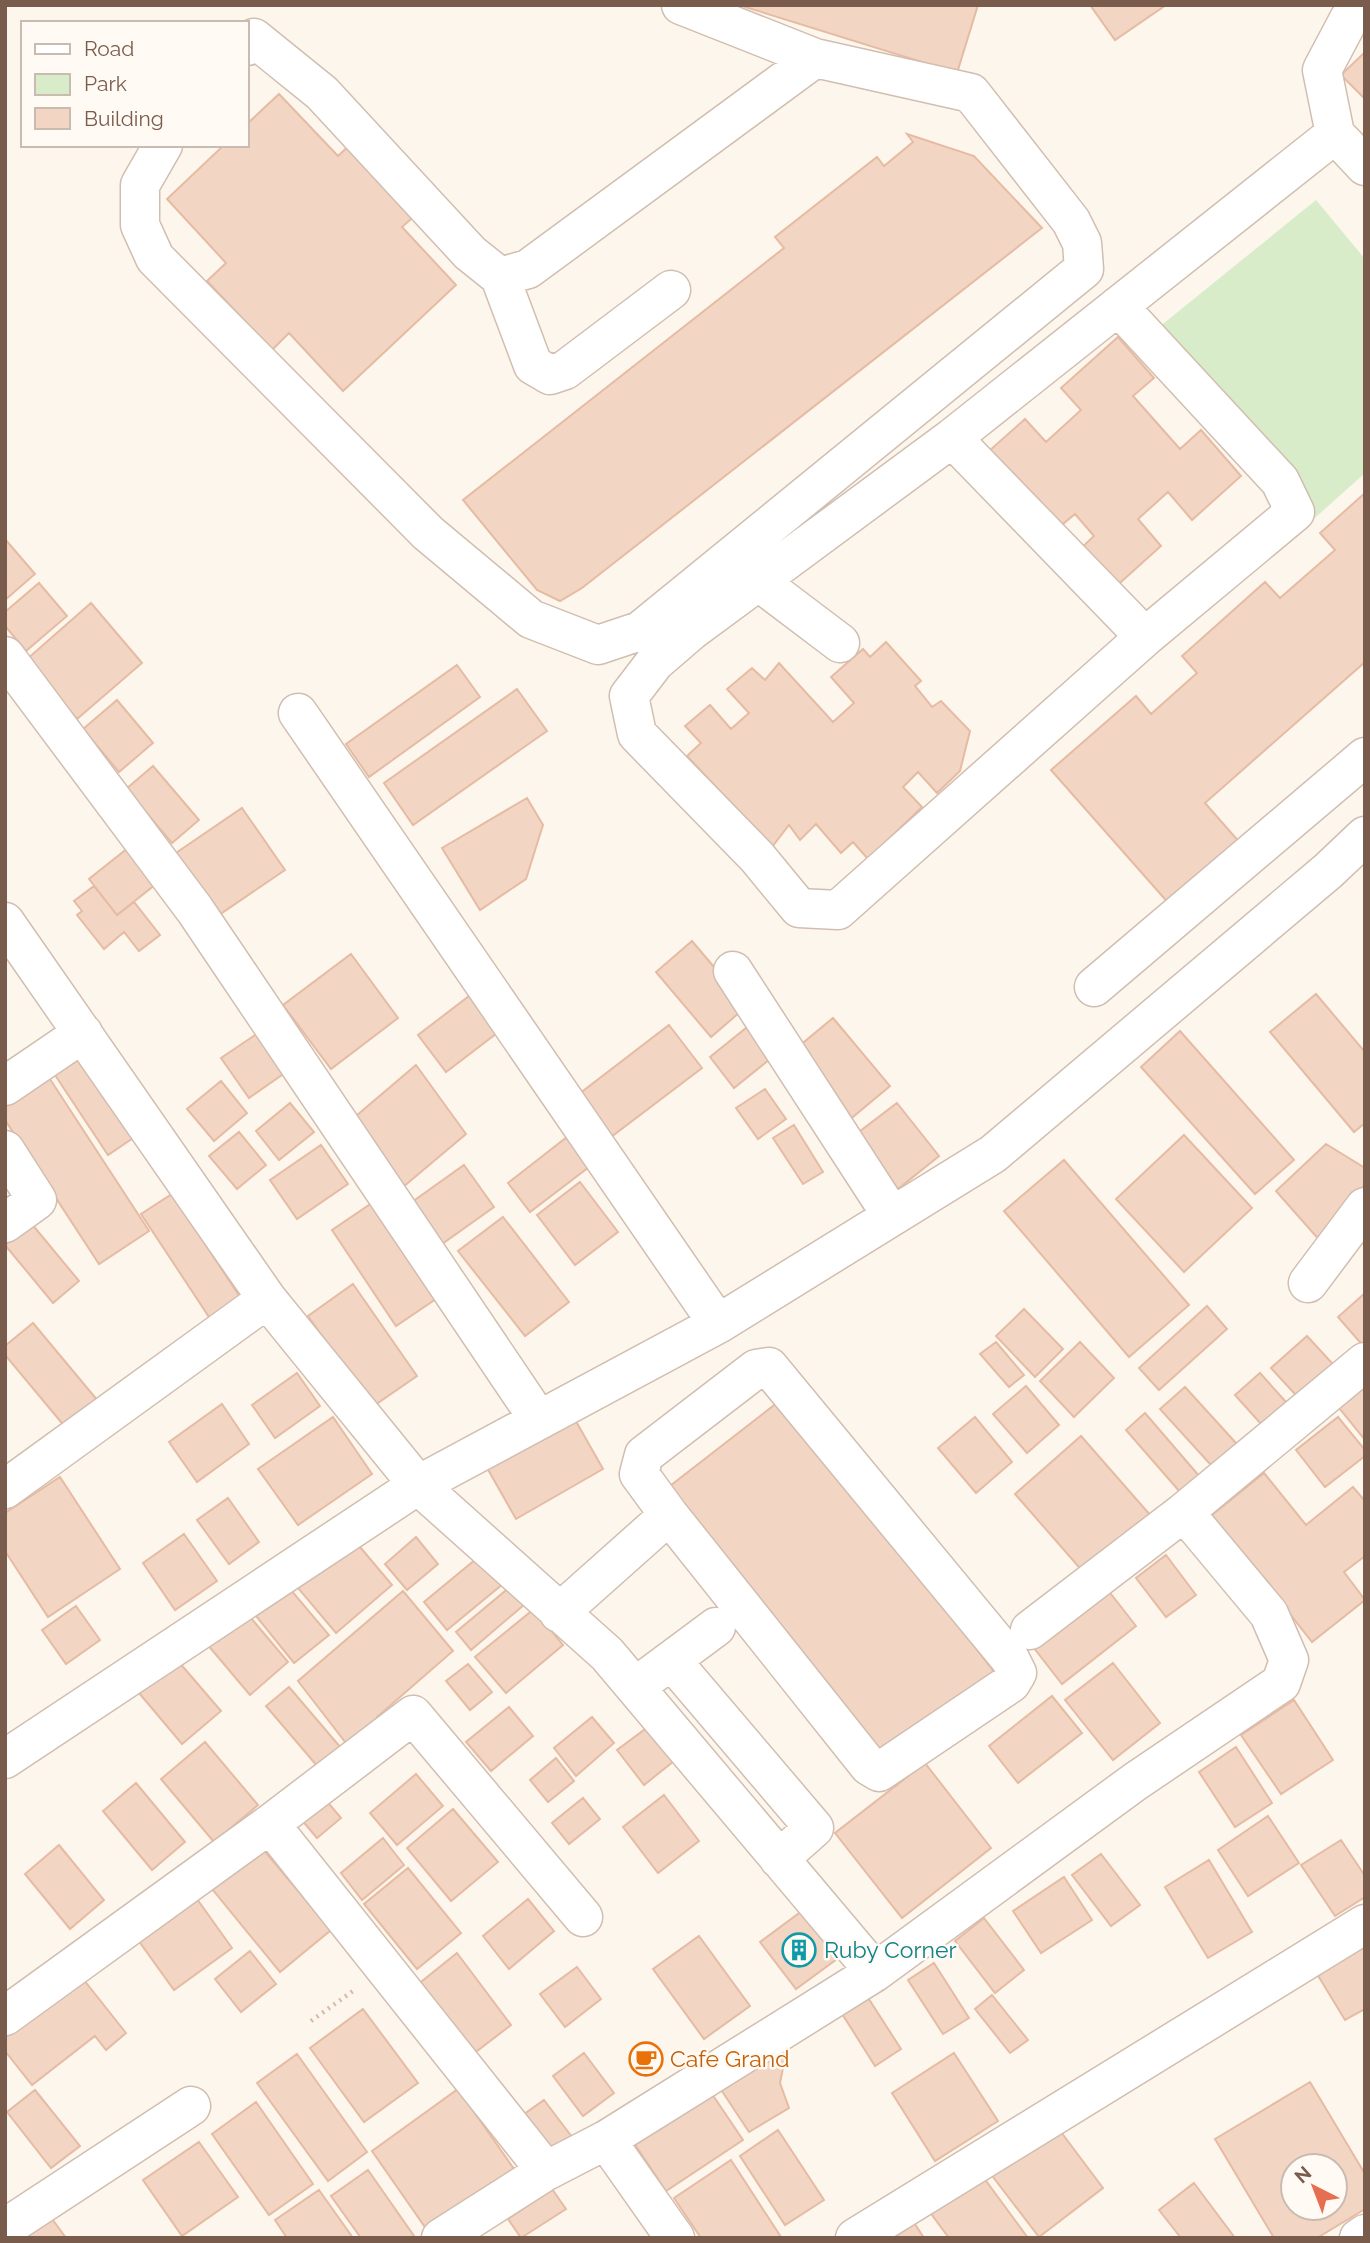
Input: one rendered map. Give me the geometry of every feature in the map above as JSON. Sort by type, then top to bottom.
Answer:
[{"type":"street","points":[[162,147],[140,185],[140,225],[155,258],[428,533],[531,619],[598,645],[640,631],[1084,270],[1082,243],[1070,221],[971,93],[815,58],[681,5]]},
{"type":"street","points":[[1362,5],[1349,19],[1322,70],[1335,134],[1365,166]]},
{"type":"street","points":[[248,45],[254,38],[322,93],[470,253],[500,277],[533,365],[550,375],[565,370],[671,290]]},
{"type":"street","points":[[500,277],[528,268],[815,58]]},
{"type":"street","points":[[1118,306],[1280,481],[1295,512],[1144,637],[838,909],[799,908],[747,848],[637,734],[629,696],[655,662],[758,581],[952,438],[1118,306],[1335,134]]},
{"type":"street","points":[[952,438],[1144,637]]},
{"type":"street","points":[[758,581],[840,643]]},
{"type":"street","points":[[5,656],[195,910],[539,1420]]},
{"type":"street","points":[[298,713],[718,1324]]},
{"type":"street","points":[[1094,987],[1365,757]]},
{"type":"street","points":[[5,1759],[418,1485],[718,1324],[993,1154],[1328,871],[1365,836]]},
{"type":"street","points":[[5,922],[267,1299],[418,1485],[607,1654],[875,1972]]},
{"type":"street","points":[[733,971],[892,1216]]},
{"type":"street","points":[[5,1086],[83,1034]]},
{"type":"street","points":[[5,1150],[37,1200],[5,1223]]},
{"type":"street","points":[[1308,1283],[1365,1207]]},
{"type":"street","points":[[5,1489],[267,1299]]},
{"type":"street","points":[[1030,1630],[1184,1512],[1365,1362]]},
{"type":"street","points":[[769,1367],[1010,1659],[1017,1673],[1011,1683],[886,1770],[879,1772],[869,1766],[669,1515],[639,1474],[645,1455],[756,1369],[769,1367]]},
{"type":"street","points":[[441,2238],[546,2171],[606,2140],[875,1972],[1136,1781],[1281,1683],[1289,1660],[1269,1614],[1184,1512]]},
{"type":"street","points":[[559,1613],[669,1515]]},
{"type":"street","points":[[635,1687],[716,1627]]},
{"type":"street","points":[[672,1661],[814,1828],[779,1859]]},
{"type":"street","points":[[5,2016],[270,1824],[413,1714],[583,1917]]},
{"type":"street","points":[[270,1824],[546,2171]]},
{"type":"street","points":[[855,2238],[1365,1924]]},
{"type":"street","points":[[5,2228],[191,2106]]},
{"type":"street","points":[[606,2140],[675,2238]]},
{"type":"street","points":[[1359,2238],[1365,2234]]},
{"type":"path","points":[[311,2021],[386,1967]]},
{"type":"green space","points":[[1316,200],[1365,259],[1365,473],[1307,525],[1153,332]]},
{"type":"building","points":[[739,5],[978,5],[957,73]]},
{"type":"building","points":[[1090,5],[1166,5],[1115,40]]},
{"type":"building","points":[[1365,52],[1365,99],[1341,75]]},
{"type":"building","points":[[279,94],[338,156],[353,142],[419,212],[402,227],[456,285],[343,391],[289,333],[272,350],[207,281],[226,263],[167,199],[222,147],[248,147],[248,123]]},
{"type":"building","points":[[907,134],[974,156],[1042,228],[582,588],[560,601],[537,590],[463,500],[784,248],[775,237],[877,157],[884,166],[913,142]]},
{"type":"building","points":[[1118,337],[1154,378],[1133,396],[1180,449],[1201,430],[1241,476],[1192,520],[1168,492],[1138,519],[1161,546],[1112,590],[1078,551],[1094,536],[1075,514],[1057,529],[989,451],[1025,419],[1046,442],[1081,410],[1061,388]]},
{"type":"building","points":[[1365,493],[1365,662],[1205,803],[1241,844],[1171,906],[1051,770],[1136,696],[1151,714],[1197,673],[1182,656],[1265,582],[1280,598],[1335,550],[1320,533]]},
{"type":"building","points":[[5,539],[35,574],[5,600]]},
{"type":"building","points":[[39,583],[67,616],[26,651],[5,626],[5,612]]},
{"type":"building","points":[[91,603],[142,663],[77,719],[26,660]]},
{"type":"building","points":[[886,642],[921,681],[915,686],[932,707],[941,701],[970,731],[960,771],[937,793],[918,772],[903,787],[922,807],[868,859],[853,842],[841,853],[816,824],[800,840],[789,825],[772,847],[687,756],[701,743],[685,726],[710,705],[731,729],[749,713],[727,689],[752,668],[765,680],[779,663],[833,722],[854,703],[831,677],[863,649],[870,657]]},
{"type":"building","points":[[457,665],[480,697],[369,777],[346,744]]},
{"type":"building","points":[[517,689],[547,731],[413,825],[384,783]]},
{"type":"building","points":[[117,700],[153,743],[119,772],[83,729]]},
{"type":"building","points":[[153,766],[199,820],[172,843],[126,789]]},
{"type":"building","points":[[527,798],[543,825],[526,879],[480,910],[442,848]]},
{"type":"building","points":[[242,808],[285,870],[216,917],[173,855]]},
{"type":"building","points":[[133,844],[161,880],[117,915],[89,879]]},
{"type":"building","points":[[94,886],[117,915],[134,902],[160,935],[139,951],[124,932],[104,949],[77,915],[82,911],[74,901]]},
{"type":"building","points":[[692,941],[747,1006],[711,1037],[656,972]]},
{"type":"building","points":[[351,954],[398,1018],[331,1069],[283,1005]]},
{"type":"building","points":[[473,993],[501,1030],[446,1072],[418,1035]]},
{"type":"building","points":[[1316,994],[1365,1052],[1365,1123],[1354,1132],[1270,1032]]},
{"type":"building","points":[[833,1018],[890,1086],[848,1121],[792,1052]]},
{"type":"building","points":[[751,1024],[775,1055],[734,1088],[710,1057]]},
{"type":"building","points":[[669,1025],[702,1068],[611,1137],[579,1094]]},
{"type":"building","points":[[261,1031],[289,1070],[249,1098],[221,1058]]},
{"type":"building","points":[[1180,1031],[1294,1160],[1255,1194],[1141,1067]]},
{"type":"building","points":[[90,1052],[142,1132],[108,1155],[55,1075]]},
{"type":"building","points":[[416,1065],[466,1134],[396,1193],[356,1116]]},
{"type":"building","points":[[46,1073],[149,1231],[99,1264],[5,1120],[5,1099]]},
{"type":"building","points":[[221,1081],[247,1113],[214,1141],[187,1109]]},
{"type":"building","points":[[765,1089],[786,1119],[758,1139],[736,1108]]},
{"type":"building","points":[[290,1103],[314,1132],[279,1160],[256,1131]]},
{"type":"building","points":[[897,1103],[939,1156],[898,1189],[855,1135]]},
{"type":"building","points":[[794,1125],[823,1172],[803,1184],[773,1138]]},
{"type":"building","points":[[239,1132],[266,1165],[237,1189],[209,1156]]},
{"type":"building","points":[[1184,1135],[1252,1208],[1184,1272],[1116,1199]]},
{"type":"building","points":[[567,1137],[589,1167],[530,1212],[508,1183]]},
{"type":"building","points":[[1326,1144],[1365,1168],[1365,1184],[1321,1242],[1276,1191]]},
{"type":"building","points":[[321,1145],[348,1184],[297,1219],[270,1180]]},
{"type":"building","points":[[1064,1160],[1189,1305],[1129,1357],[1004,1211]]},
{"type":"building","points":[[464,1165],[494,1207],[435,1249],[405,1207]]},
{"type":"building","points":[[580,1182],[618,1232],[575,1265],[537,1215]]},
{"type":"building","points":[[172,1194],[244,1303],[213,1323],[141,1214]]},
{"type":"building","points":[[372,1203],[436,1299],[396,1326],[332,1230]]},
{"type":"building","points":[[503,1217],[569,1302],[525,1336],[458,1251]]},
{"type":"building","points":[[31,1223],[79,1281],[53,1303],[5,1245]]},
{"type":"building","points":[[353,1284],[417,1376],[372,1407],[308,1316]]},
{"type":"building","points":[[1365,1293],[1365,1348],[1338,1317]]},
{"type":"building","points":[[1207,1306],[1227,1329],[1159,1390],[1139,1368]]},
{"type":"building","points":[[1024,1309],[1063,1349],[1035,1377],[996,1336]]},
{"type":"building","points":[[33,1323],[103,1407],[71,1434],[5,1355],[5,1346]]},
{"type":"building","points":[[1307,1336],[1342,1374],[1306,1406],[1271,1368]]},
{"type":"building","points":[[996,1342],[1024,1375],[1009,1387],[980,1354]]},
{"type":"building","points":[[1080,1342],[1114,1378],[1074,1417],[1040,1381]]},
{"type":"building","points":[[297,1373],[320,1406],[275,1438],[252,1405]]},
{"type":"building","points":[[1260,1373],[1295,1412],[1270,1434],[1235,1395]]},
{"type":"building","points":[[1365,1379],[1365,1440],[1335,1403]]},
{"type":"building","points":[[1026,1386],[1059,1425],[1027,1453],[993,1414]]},
{"type":"building","points":[[1185,1387],[1246,1454],[1221,1476],[1160,1409]]},
{"type":"building","points":[[782,1399],[995,1673],[884,1760],[670,1486]]},
{"type":"building","points":[[222,1404],[249,1444],[197,1482],[169,1442]]},
{"type":"building","points":[[1145,1413],[1206,1484],[1187,1500],[1126,1430]]},
{"type":"building","points":[[573,1416],[603,1469],[516,1519],[486,1466]]},
{"type":"building","points":[[333,1417],[372,1474],[298,1525],[258,1469]]},
{"type":"building","points":[[975,1417],[1012,1462],[976,1493],[938,1448]]},
{"type":"building","points":[[1338,1417],[1365,1450],[1365,1456],[1325,1487],[1296,1450]]},
{"type":"building","points":[[1081,1436],[1151,1516],[1085,1574],[1015,1494]]},
{"type":"building","points":[[1264,1473],[1306,1525],[1353,1487],[1365,1501],[1365,1556],[1344,1572],[1365,1600],[1312,1642],[1212,1515]]},
{"type":"building","points":[[60,1477],[120,1569],[48,1617],[5,1551],[5,1513]]},
{"type":"building","points":[[228,1498],[259,1542],[229,1564],[197,1520]]},
{"type":"building","points":[[184,1534],[217,1581],[175,1610],[143,1563]]},
{"type":"building","points":[[416,1537],[438,1564],[407,1590],[385,1564]]},
{"type":"building","points":[[355,1541],[392,1585],[336,1633],[298,1588]]},
{"type":"building","points":[[481,1555],[504,1583],[447,1630],[424,1602]]},
{"type":"building","points":[[1166,1555],[1196,1595],[1166,1617],[1136,1578]]},
{"type":"building","points":[[1104,1585],[1136,1626],[1062,1684],[1030,1643]]},
{"type":"building","points":[[511,1586],[525,1604],[471,1650],[456,1632]]},
{"type":"building","points":[[290,1589],[329,1635],[294,1663],[256,1616]]},
{"type":"building","points":[[403,1591],[453,1651],[377,1717],[382,1733],[352,1751],[298,1681]]},
{"type":"building","points":[[76,1606],[100,1640],[66,1664],[42,1630]]},
{"type":"building","points":[[534,1609],[563,1645],[506,1693],[475,1657]]},
{"type":"building","points":[[245,1611],[288,1662],[250,1695],[207,1644]]},
{"type":"building","points":[[172,1654],[221,1711],[182,1744],[134,1687]]},
{"type":"building","points":[[1113,1663],[1160,1723],[1113,1760],[1065,1700]]},
{"type":"building","points":[[468,1664],[492,1692],[470,1710],[446,1681]]},
{"type":"building","points":[[289,1687],[341,1748],[318,1767],[266,1706]]},
{"type":"building","points":[[1052,1696],[1082,1733],[1018,1783],[989,1746]]},
{"type":"building","points":[[1294,1700],[1333,1760],[1281,1794],[1241,1735]]},
{"type":"building","points":[[509,1707],[533,1736],[491,1771],[466,1742]]},
{"type":"building","points":[[592,1717],[614,1743],[576,1776],[554,1748]]},
{"type":"building","points":[[648,1727],[674,1761],[644,1785],[617,1750]]},
{"type":"building","points":[[205,1742],[258,1805],[214,1842],[161,1779]]},
{"type":"building","points":[[1236,1747],[1272,1803],[1235,1827],[1199,1772]]},
{"type":"building","points":[[556,1758],[574,1781],[548,1802],[530,1780]]},
{"type":"building","points":[[925,1763],[991,1848],[902,1918],[835,1833]]},
{"type":"building","points":[[416,1774],[443,1806],[397,1845],[370,1813]]},
{"type":"building","points":[[136,1783],[185,1842],[152,1870],[103,1811]]},
{"type":"building","points":[[319,1792],[341,1818],[317,1838],[295,1812]]},
{"type":"building","points":[[664,1795],[699,1841],[658,1873],[623,1827]]},
{"type":"building","points":[[583,1798],[600,1819],[569,1844],[552,1823]]},
{"type":"building","points":[[453,1809],[498,1862],[451,1901],[407,1848]]},
{"type":"building","points":[[1268,1816],[1299,1863],[1248,1896],[1218,1850]]},
{"type":"building","points":[[383,1838],[404,1865],[362,1900],[341,1873]]},
{"type":"building","points":[[1341,1840],[1365,1876],[1365,1897],[1335,1916],[1301,1865]]},
{"type":"building","points":[[59,1845],[104,1900],[70,1929],[25,1874]]},
{"type":"building","points":[[262,1848],[331,1930],[280,1972],[212,1889]]},
{"type":"building","points":[[1101,1854],[1140,1905],[1111,1926],[1072,1875]]},
{"type":"building","points":[[1209,1860],[1252,1932],[1208,1958],[1165,1887]]},
{"type":"building","points":[[408,1868],[461,1933],[417,1969],[364,1904]]},
{"type":"building","points":[[1064,1877],[1092,1920],[1041,1953],[1013,1911]]},
{"type":"building","points":[[192,1892],[232,1948],[174,1990],[133,1933]]},
{"type":"building","points":[[528,1899],[554,1931],[509,1969],[483,1936]]},
{"type":"building","name":"Ruby Corner","points":[[802,1911],[837,1959],[796,1989],[760,1942]]},
{"type":"building","points":[[984,1918],[1024,1970],[995,1993],[955,1941]]},
{"type":"building","points":[[1365,1931],[1365,2009],[1345,2020],[1311,1964]]},
{"type":"building","points":[[699,1936],[750,2006],[704,2039],[653,1969]]},
{"type":"building","points":[[250,1951],[276,1984],[241,2012],[215,1979]]},
{"type":"building","points":[[457,1953],[511,2025],[464,2061],[411,1990]]},
{"type":"building","points":[[934,1963],[969,2018],[943,2034],[908,1980]]},
{"type":"building","points":[[577,1967],[601,1999],[565,2027],[540,1994]]},
{"type":"building","points":[[80,1975],[126,2033],[106,2050],[95,2036],[32,2085],[5,2051],[5,2034]]},
{"type":"building","points":[[865,1993],[901,2049],[875,2066],[839,2009]]},
{"type":"building","points":[[992,1995],[1028,2040],[1010,2053],[975,2009]]},
{"type":"building","points":[[363,2009],[418,2083],[364,2122],[310,2048]]},
{"type":"building","points":[[790,2033],[780,2083],[789,2108],[749,2132],[716,2082]]},
{"type":"building","points":[[584,2053],[614,2093],[583,2116],[553,2076]]},
{"type":"building","points":[[954,2053],[998,2121],[935,2161],[892,2093]]},
{"type":"building","points":[[297,2054],[367,2152],[328,2181],[257,2083]]},
{"type":"building","points":[[1310,2082],[1365,2174],[1365,2209],[1349,2219],[1349,2152],[1279,2152],[1279,2222],[1343,2222],[1317,2238],[1274,2238],[1215,2139]]},
{"type":"building","points":[[708,2088],[743,2140],[666,2191],[632,2140]]},
{"type":"building","points":[[458,2089],[514,2169],[427,2230],[372,2151]]},
{"type":"building","points":[[35,2090],[80,2146],[51,2168],[7,2112]]},
{"type":"building","points":[[544,2100],[572,2137],[540,2160],[513,2122]]},
{"type":"building","points":[[256,2102],[313,2184],[269,2215],[212,2134]]},
{"type":"building","points":[[1055,2124],[1103,2188],[1039,2237],[990,2173]]},
{"type":"building","points":[[778,2130],[824,2200],[785,2225],[740,2156]]},
{"type":"building","points":[[199,2142],[238,2197],[182,2236],[143,2180]]},
{"type":"building","points":[[731,2160],[781,2238],[701,2238],[674,2198]]},
{"type":"building","points":[[368,2170],[414,2236],[412,2238],[361,2238],[331,2196]]},
{"type":"building","points":[[981,2174],[1028,2238],[949,2238],[929,2211]]},
{"type":"building","points":[[1194,2183],[1235,2238],[1181,2238],[1159,2210]]},
{"type":"building","points":[[552,2189],[566,2209],[521,2238],[508,2219]]},
{"type":"building","points":[[319,2190],[353,2238],[287,2238],[275,2220]]},
{"type":"building","points":[[47,2212],[66,2238],[10,2238]]},
{"type":"building","points":[[911,2218],[924,2238],[883,2238]]},
{"type":"place","name":"Ruby Corner","points":[[799,1950]]},
{"type":"place","name":"Cafe Grand","points":[[646,2059]]}]
